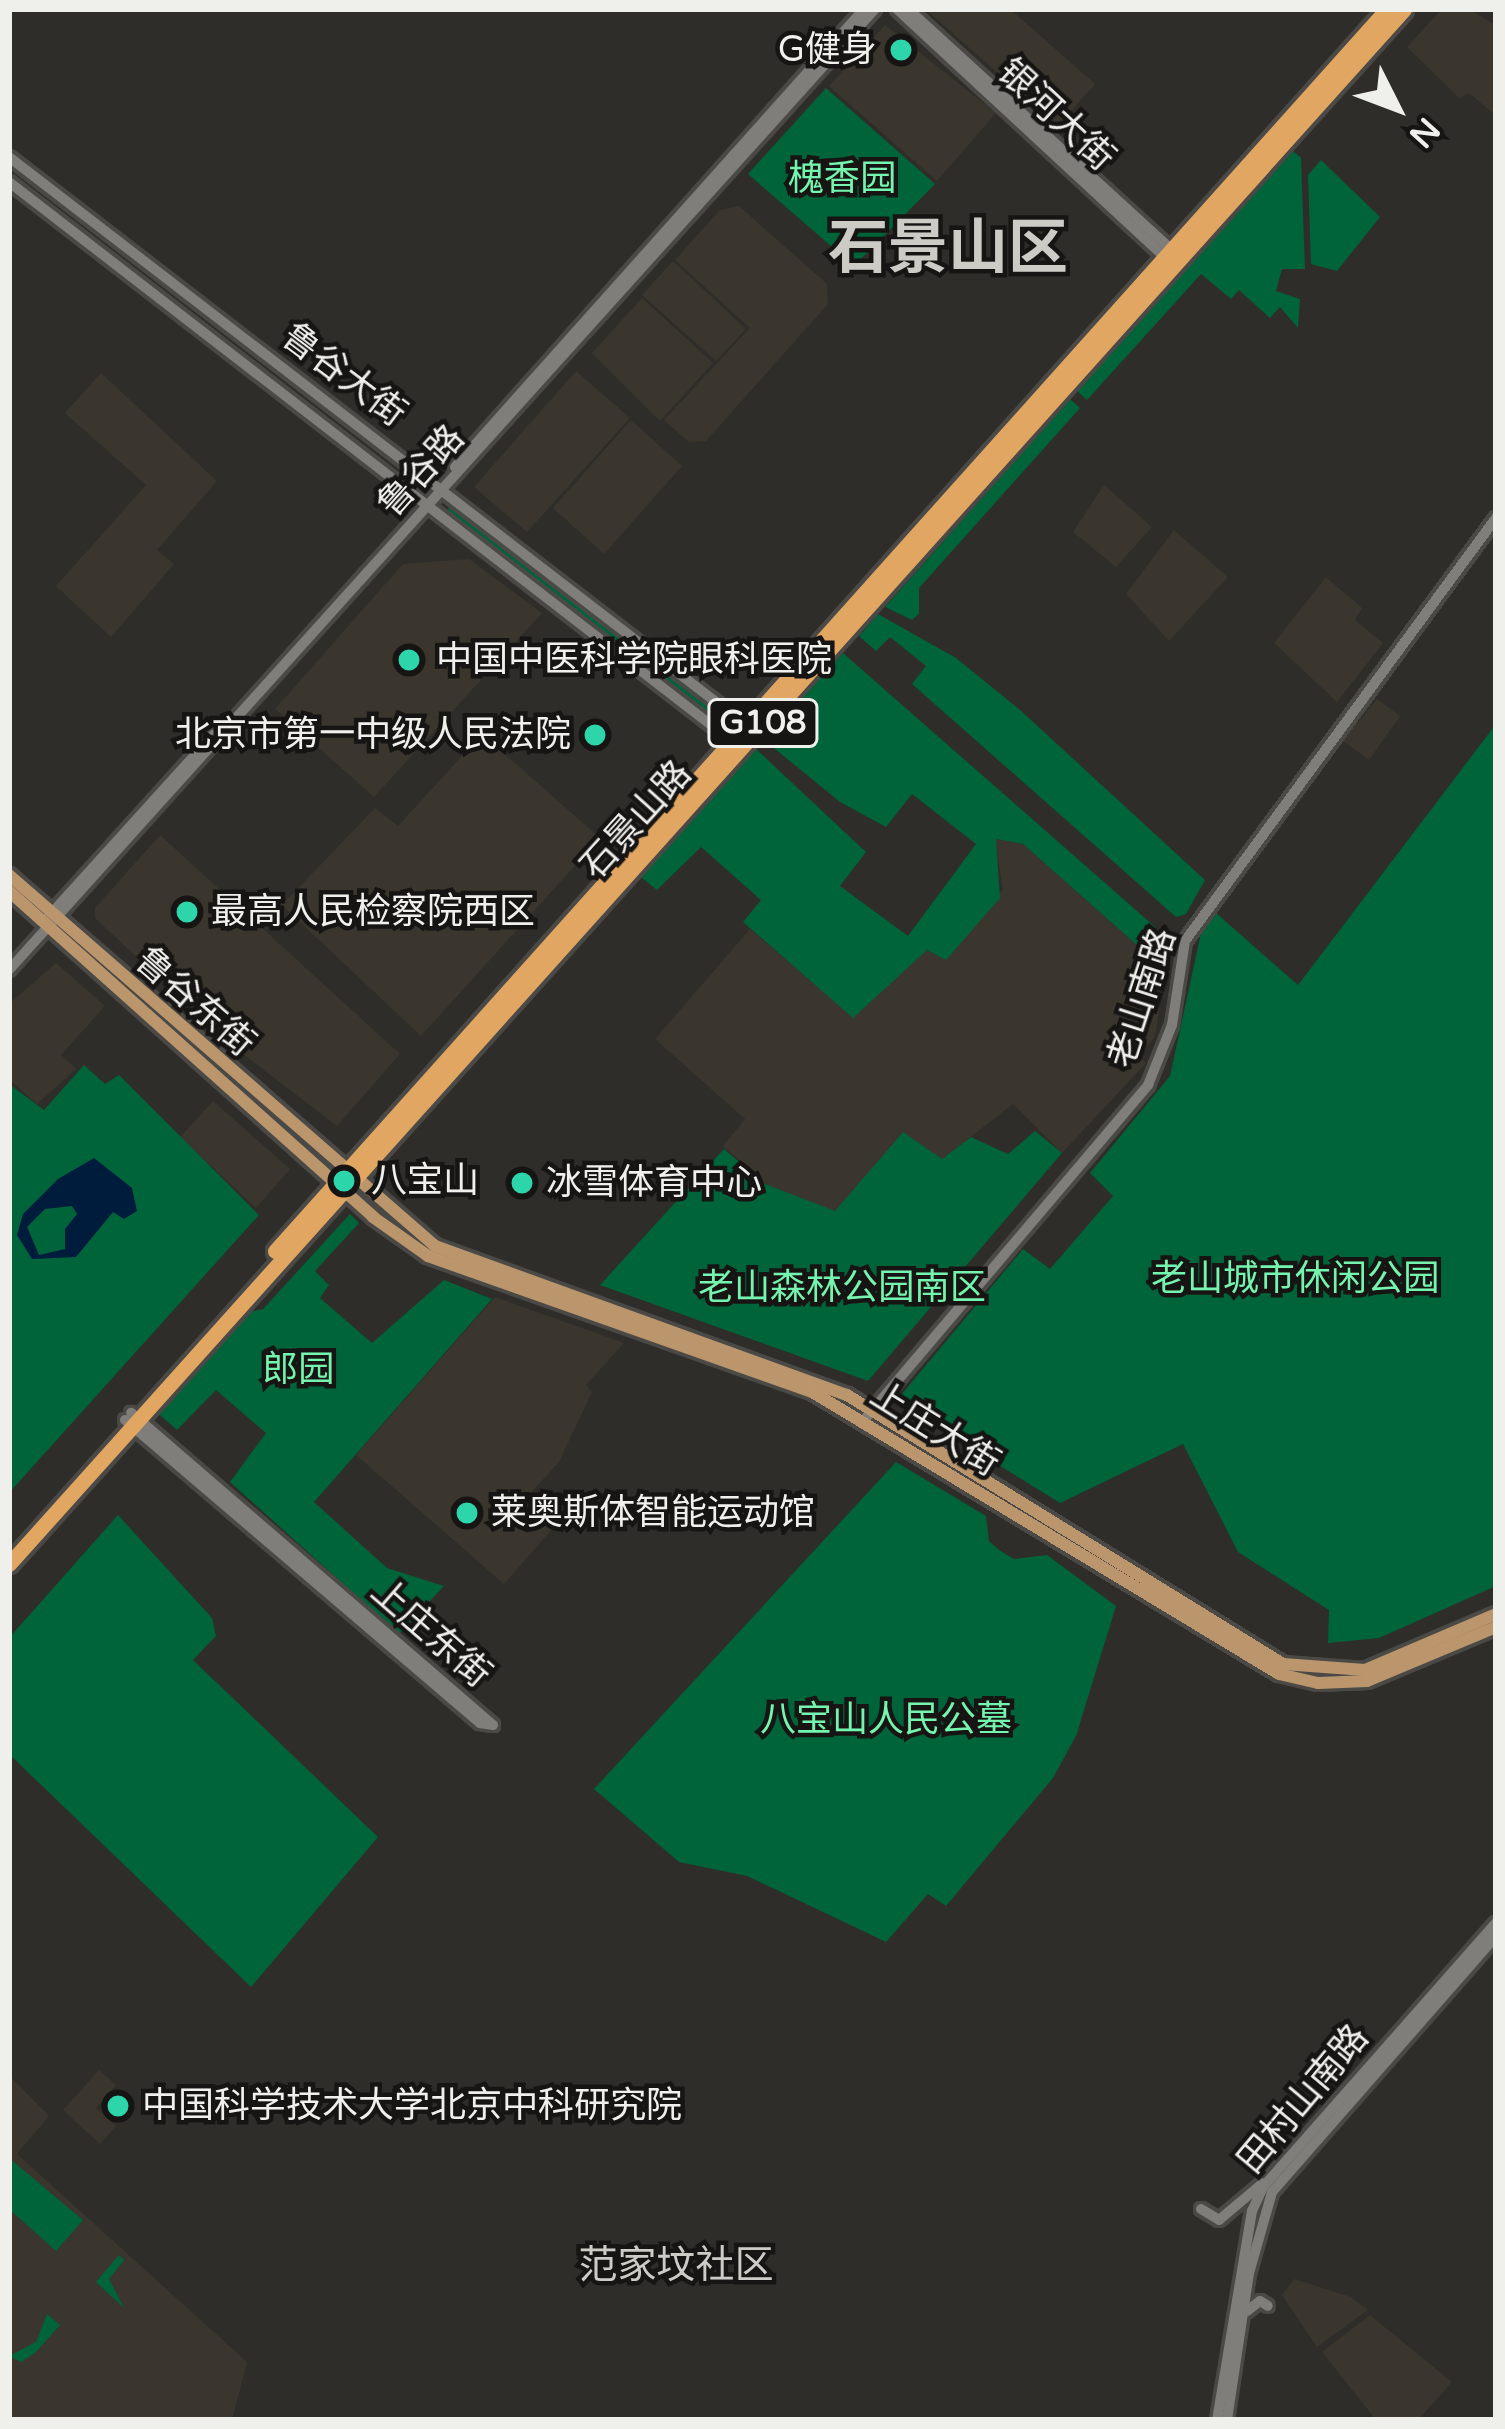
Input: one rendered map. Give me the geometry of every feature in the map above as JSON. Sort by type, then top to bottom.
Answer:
[{"type":"highway","name":"石景山路","points":[[9,1549],[131,1419],[1173,257],[1387,9]]},
{"type":"highway","name":"石景山路","points":[[1173,257],[1404,9]]},
{"type":"highway","name":"石景山路","points":[[9,1564],[131,1419]]},
{"type":"main road","name":"鲁谷路","points":[[9,970],[864,9]]},
{"type":"main road","name":"鲁谷路","points":[[441,488],[875,9]]},
{"type":"main road","name":"银河大街","points":[[897,9],[1173,257]]},
{"type":"main road","name":"银河大街","points":[[908,9],[1173,257]]},
{"type":"main road","name":"鲁谷大街","points":[[9,158],[750,729]]},
{"type":"main road","name":"鲁谷大街","points":[[9,182],[736,745]]},
{"type":"main road","name":"老山南路","points":[[868,1413],[1148,1085],[1172,1025],[1185,941],[1496,518]]},
{"type":"main road","name":"鲁谷东街","points":[[9,875],[51,920],[343,1182]]},
{"type":"main road","name":"鲁谷东街","points":[[9,891],[51,920]]},
{"type":"main road","name":"鲁谷路","points":[[9,961],[51,920]]},
{"type":"main road","name":"上庄大街","points":[[343,1182],[406,1243],[452,1266],[868,1413],[1283,1664],[1365,1670],[1496,1614]]},
{"type":"main road","name":"上庄大街","points":[[868,1413],[1279,1674],[1318,1683],[1366,1681],[1496,1627]]},
{"type":"main road","name":"上庄东街","points":[[131,1419],[493,1725],[480,1723],[131,1419]]},
{"type":"main road","name":"田村山南路","points":[[1216,2420],[1252,2211],[1274,2172],[1496,1924]]},
{"type":"main road","name":"田村山南路","points":[[1227,2420],[1262,2219],[1284,2172],[1496,1936]]},
{"type":"main road","points":[[1201,2210],[1225,2217],[1274,2172]]},
{"type":"main road","points":[[1243,2319],[1255,2302],[1268,2306]]},
{"type":"shaded area","points":[[925,9],[1010,9],[1095,84],[1058,126]]},
{"type":"shaded area","points":[[1442,9],[1468,9],[1496,25],[1496,116],[1469,93],[1459,98],[1407,47]]},
{"type":"shaded area","points":[[885,25],[996,113],[937,181],[829,86]]},
{"type":"shaded area","points":[[739,206],[827,284],[828,304],[706,441],[689,442],[664,420],[750,328],[675,260],[720,210]]},
{"type":"shaded area","points":[[673,261],[746,329],[716,361],[642,295]]},
{"type":"shaded area","points":[[642,298],[713,363],[660,421],[592,353]]},
{"type":"shaded area","points":[[576,371],[630,418],[527,532],[474,487]]},
{"type":"shaded area","points":[[101,373],[217,481],[157,550],[174,564],[111,637],[56,586],[146,485],[65,413]]},
{"type":"shaded area","points":[[631,420],[682,466],[604,554],[553,508]]},
{"type":"shaded area","points":[[1104,485],[1152,527],[1116,567],[1073,532]]},
{"type":"shaded area","points":[[1174,530],[1228,577],[1169,641],[1126,594]]},
{"type":"shaded area","name":"中国中医科学院眼科医院","points":[[469,559],[542,613],[374,797],[275,709],[403,564]]},
{"type":"shaded area","points":[[1326,577],[1362,608],[1355,620],[1383,643],[1337,702],[1274,643]]},
{"type":"shaded area","points":[[1377,699],[1400,716],[1369,760],[1343,741]]},
{"type":"shaded area","points":[[482,734],[600,838],[421,1036],[282,905],[375,808],[398,826]]},
{"type":"shaded area","points":[[160,835],[400,1054],[337,1126],[226,1041],[95,918],[95,908]]},
{"type":"shaded area","points":[[995,839],[1023,844],[1165,970],[1155,1037],[1138,1056],[1146,1063],[1062,1153],[1013,1104],[942,1159],[902,1133],[835,1212],[765,1184],[723,1146],[745,1119],[655,1039],[750,929],[853,1017],[873,992],[1003,890]]},
{"type":"shaded area","points":[[56,963],[105,1006],[61,1055],[76,1069],[37,1104],[9,1079],[9,1004]]},
{"type":"shaded area","points":[[213,1101],[290,1169],[256,1208],[180,1137]]},
{"type":"shaded area","points":[[495,1297],[624,1343],[586,1385],[592,1392],[559,1462],[526,1498],[553,1528],[504,1584],[356,1455]]},
{"type":"shaded area","points":[[99,2070],[116,2085],[96,2108],[116,2126],[100,2144],[63,2110]]},
{"type":"shaded area","points":[[9,2075],[49,2116],[17,2154],[247,2362],[232,2420],[9,2420]]},
{"type":"shaded area","name":"中国科学技术大学北京中科研究院","points":[[118,2092],[128,2096],[132,2106],[128,2116],[118,2120],[108,2116],[104,2106],[108,2096]]},
{"type":"shaded area","points":[[1294,2279],[1351,2297],[1368,2310],[1317,2347],[1282,2295]]},
{"type":"shaded area","points":[[1370,2315],[1452,2382],[1418,2420],[1376,2420],[1322,2352]]},
{"type":"green space","name":"槐香园","points":[[826,88],[935,184],[854,266],[748,174]]},
{"type":"green space","points":[[1293,151],[1301,158],[1305,269],[1282,269],[1276,291],[1300,299],[1298,328],[1280,307],[1270,318],[1239,290],[1231,299],[1201,274],[1087,400],[1077,391]]},
{"type":"green space","points":[[1321,160],[1380,217],[1337,271],[1311,264],[1308,175]]},
{"type":"green space","points":[[1070,399],[1080,408],[919,588],[919,614],[912,620],[885,607]]},
{"type":"green space","points":[[454,502],[731,717],[731,723],[720,727],[444,514]]},
{"type":"green space","points":[[878,614],[956,658],[1019,709],[1205,880],[1186,914],[1176,917],[912,684],[926,666],[890,637],[876,651],[859,636]]},
{"type":"green space","points":[[843,653],[1154,926],[1165,942],[1165,970],[1023,844],[996,839],[1000,898],[946,960],[927,950],[853,1018],[743,922],[761,900],[701,847],[657,890],[641,877],[756,749],[866,852],[840,886],[908,936],[976,844],[912,794],[886,827],[840,802],[764,740]]},
{"type":"green space","name":"老山城市休闲公园","points":[[1496,724],[1496,1586],[1379,1638],[1328,1643],[1329,1610],[1238,1552],[1183,1444],[1060,1503],[896,1401],[1023,1249],[1050,1269],[1113,1196],[1090,1173],[1170,1076],[1201,933],[1216,913],[1298,985]]},
{"type":"green space","points":[[84,1065],[105,1084],[119,1075],[259,1215],[9,1493],[9,1084],[44,1110]]},
{"type":"green space","name":"老山森林公园南区","points":[[1035,1131],[1062,1153],[868,1381],[600,1285],[724,1149],[765,1184],[835,1211],[903,1132],[942,1159],[971,1137],[1008,1154]]},
{"type":"green space","name":"郎园","points":[[350,1214],[359,1223],[315,1271],[329,1285],[320,1298],[372,1343],[444,1280],[492,1299],[314,1502],[387,1568],[444,1586],[399,1634],[230,1482],[266,1433],[216,1390],[177,1430],[153,1409],[240,1314],[263,1309]]},
{"type":"green space","name":"八宝山人民公墓","points":[[896,1462],[986,1516],[989,1541],[999,1550],[1014,1559],[1047,1555],[1116,1606],[1076,1736],[1053,1778],[946,1906],[928,1894],[886,1942],[747,1876],[679,1862],[594,1789]]},
{"type":"green space","points":[[118,1515],[212,1618],[216,1636],[193,1660],[378,1837],[251,1987],[9,1754],[9,1638]]},
{"type":"green space","points":[[9,2158],[83,2220],[56,2251],[9,2209]]},
{"type":"green space","points":[[119,2255],[124,2260],[109,2279],[124,2308],[96,2282]]},
{"type":"green space","points":[[47,2314],[60,2325],[35,2353],[21,2362],[9,2356],[36,2342]]},
{"type":"water","points":[[94,1158],[132,1188],[137,1211],[124,1219],[113,1212],[76,1257],[32,1259],[17,1235],[23,1214],[58,1179]],"holes":[[[72,1206],[77,1214],[65,1229],[65,1249],[39,1255],[27,1227],[45,1209]]]},
{"type":"place","name":"G健身","points":[[901,50]]},
{"type":"place","name":"中国中医科学院眼科医院","points":[[409,660]]},
{"type":"place","name":"北京市第一中级人民法院","points":[[595,735]]},
{"type":"place","name":"最高人民检察院西区","points":[[187,912]]},
{"type":"place","name":"八宝山","points":[[344,1181]]},
{"type":"place","name":"冰雪体育中心","points":[[522,1183]]},
{"type":"place","name":"莱奥斯体智能运动馆","points":[[467,1513]]},
{"type":"place","name":"中国科学技术大学北京中科研究院","points":[[118,2106]]},
{"type":"district","name":"石景山区","points":[[948,249]]},
{"type":"district","name":"范家坟社区","points":[[676,2266]]}]
